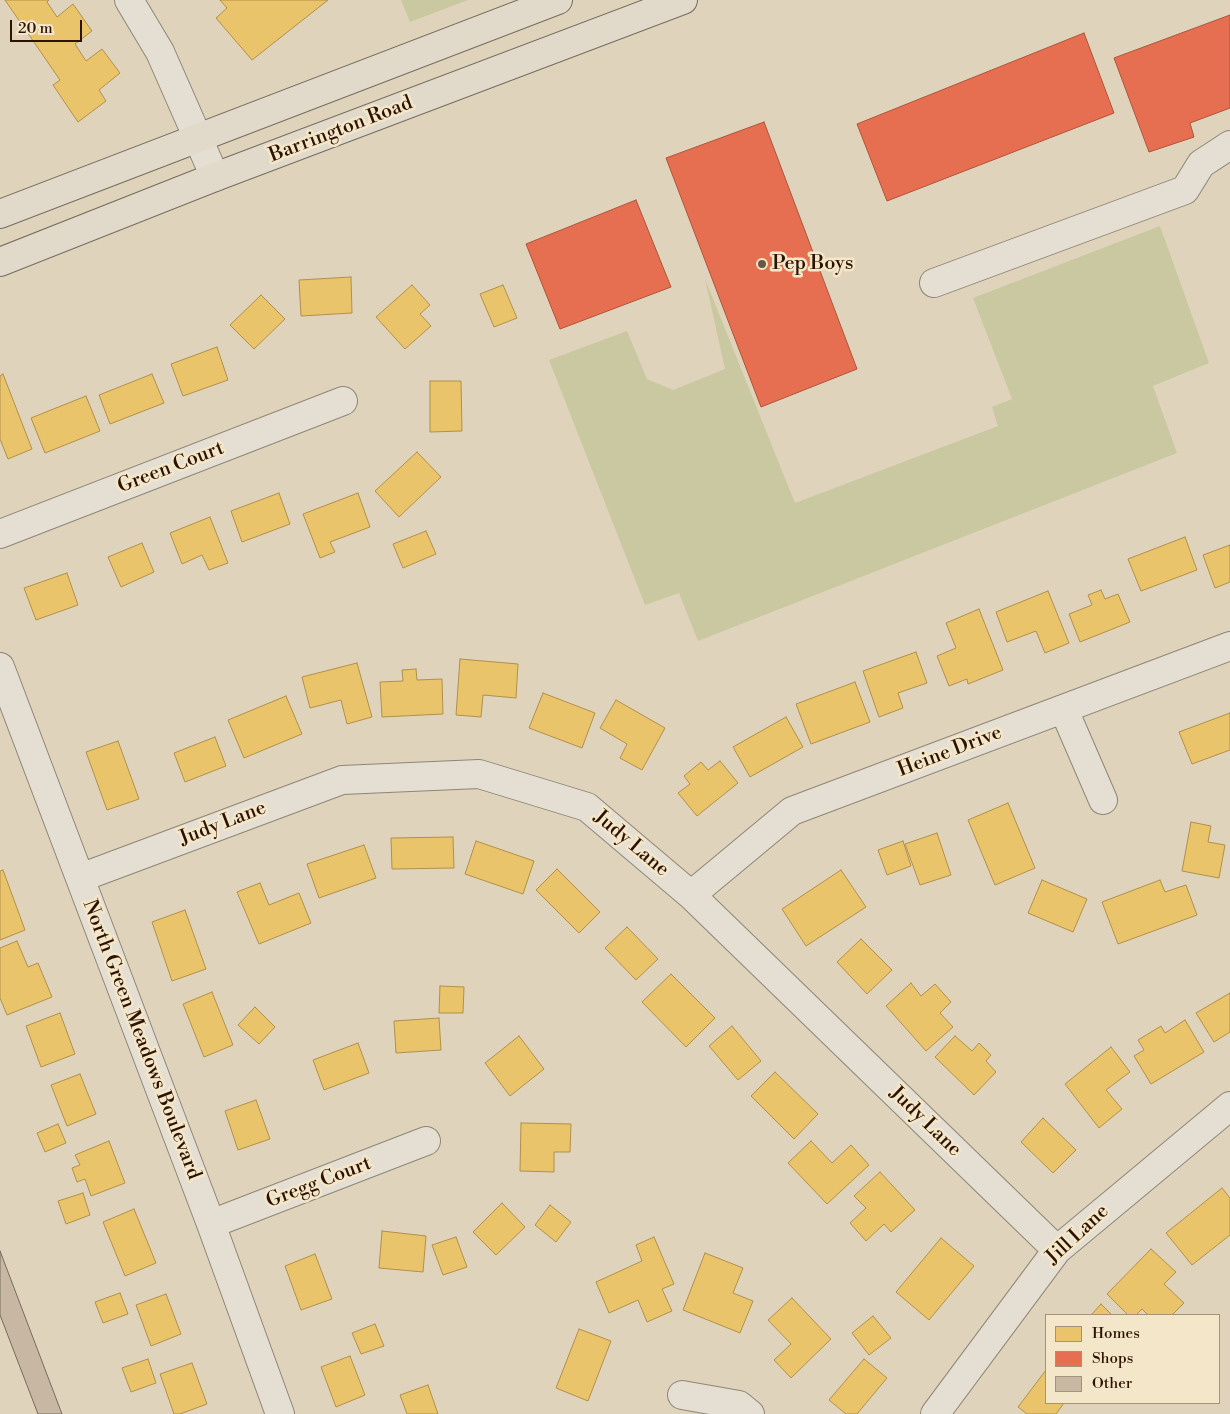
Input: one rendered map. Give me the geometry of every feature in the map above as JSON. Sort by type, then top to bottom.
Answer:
[{"type":"main road","points":[[0,214],[558,0]]},
{"type":"main road","name":"Barrington Road","points":[[0,262],[215,177],[683,0]]},
{"type":"street","points":[[129,0],[160,52],[215,177]]},
{"type":"street","points":[[934,284],[1185,190],[1201,164],[1230,145]]},
{"type":"street","name":"Green Court","points":[[0,534],[343,401]]},
{"type":"street","name":"Heine Drive","points":[[691,895],[792,811],[1230,646]]},
{"type":"street","name":"North Green Meadows Boulevard","points":[[0,667],[211,1224],[280,1414]]},
{"type":"street","points":[[1064,710],[1103,800]]},
{"type":"street","name":"Judy Lane","points":[[80,878],[342,780],[480,774],[587,807],[691,895],[1057,1250]]},
{"type":"street","name":"Jill Lane","points":[[935,1414],[1057,1250],[1230,1106]]},
{"type":"street","name":"Gregg Court","points":[[211,1224],[426,1141]]},
{"type":"street","points":[[682,1396],[739,1405],[750,1414]]},
{"type":"shaded area","points":[[401,0],[468,0],[410,22]]},
{"type":"shaded area","points":[[1160,226],[1209,363],[1153,386],[1177,453],[698,641],[679,593],[645,605],[549,360],[627,331],[647,379],[673,390],[725,369],[705,279],[795,503],[998,426],[992,407],[1012,399],[973,298]]},
{"type":"building: Homes","points":[[5,0],[49,0],[47,2],[57,17],[73,4],[92,31],[75,44],[86,61],[102,49],[120,73],[99,90],[106,101],[78,122],[53,85],[60,80]]},
{"type":"building: Homes","points":[[220,0],[328,0],[252,60],[216,18],[227,8]]},
{"type":"building: Homes","points":[[351,277],[352,313],[301,316],[299,280]]},
{"type":"building: Homes","points":[[412,285],[430,305],[420,314],[431,326],[405,349],[376,317]]},
{"type":"building: Homes","points":[[503,285],[517,318],[494,327],[480,294]]},
{"type":"building: Homes","points":[[261,295],[285,319],[254,349],[230,325]]},
{"type":"building: Homes","points":[[217,347],[228,380],[183,396],[171,364]]},
{"type":"building: Homes","points":[[3,374],[32,449],[8,459],[0,439],[0,376]]},
{"type":"building: Homes","points":[[152,374],[164,403],[110,424],[99,395]]},
{"type":"building: Homes","points":[[430,381],[461,381],[462,431],[430,432]]},
{"type":"building: Homes","points":[[86,396],[100,431],[45,453],[31,418]]},
{"type":"building: Homes","points":[[417,452],[441,477],[399,517],[375,491]]},
{"type":"building: Homes","points":[[279,493],[290,524],[242,542],[231,511]]},
{"type":"building: Homes","points":[[358,493],[370,527],[330,542],[335,552],[320,558],[303,514]]},
{"type":"building: Homes","points":[[210,517],[228,563],[209,570],[202,555],[182,564],[170,533]]},
{"type":"building: Homes","points":[[426,531],[436,554],[403,568],[393,544]]},
{"type":"building: Homes","points":[[1185,537],[1197,570],[1141,591],[1128,559]]},
{"type":"building: Homes","points":[[142,543],[154,572],[121,587],[108,557]]},
{"type":"building: Homes","points":[[1230,545],[1230,582],[1215,588],[1203,555]]},
{"type":"building: Homes","points":[[67,573],[78,605],[36,620],[24,588]]},
{"type":"building: Homes","points":[[1101,590],[1105,599],[1118,594],[1130,622],[1080,642],[1069,614],[1092,605],[1088,595]]},
{"type":"building: Homes","points":[[1048,591],[1069,643],[1045,653],[1036,631],[1007,642],[996,612]]},
{"type":"building: Homes","points":[[979,609],[1003,670],[968,684],[967,679],[949,686],[937,656],[956,648],[946,623]]},
{"type":"building: Homes","points":[[916,652],[927,683],[898,693],[903,708],[879,717],[863,671]]},
{"type":"building: Homes","points":[[460,659],[518,664],[516,698],[483,695],[481,717],[456,715]]},
{"type":"building: Homes","points":[[357,663],[372,717],[347,724],[341,700],[310,708],[302,677]]},
{"type":"building: Homes","points":[[416,669],[417,680],[442,679],[443,714],[382,717],[380,682],[403,681],[402,670]]},
{"type":"building: Homes","points":[[855,682],[870,722],[811,744],[796,704]]},
{"type":"building: Homes","points":[[543,693],[595,713],[582,748],[529,728]]},
{"type":"building: Homes","points":[[286,696],[302,734],[244,758],[228,720]]},
{"type":"building: Homes","points":[[616,700],[665,728],[642,770],[620,758],[627,744],[600,728]]},
{"type":"building: Homes","points":[[1230,713],[1230,750],[1192,764],[1179,732]]},
{"type":"building: Homes","points":[[786,717],[803,747],[750,777],[733,747]]},
{"type":"building: Homes","points":[[215,737],[226,766],[185,782],[174,753]]},
{"type":"building: Homes","points":[[118,741],[139,799],[107,810],[86,752]]},
{"type":"building: Homes","points":[[720,761],[738,783],[697,816],[678,793],[690,784],[684,776],[701,762],[708,770]]},
{"type":"building: Homes","points":[[1008,803],[1035,868],[995,885],[968,820]]},
{"type":"building: Homes","points":[[1191,822],[1211,826],[1208,842],[1225,845],[1219,878],[1182,871]]},
{"type":"building: Homes","points":[[937,833],[951,875],[920,885],[905,844]]},
{"type":"building: Homes","points":[[453,837],[454,868],[392,869],[391,838]]},
{"type":"building: Homes","points":[[476,841],[534,861],[523,894],[465,874]]},
{"type":"building: Homes","points":[[903,841],[911,866],[887,875],[878,850]]},
{"type":"building: Homes","points":[[364,845],[376,878],[319,898],[307,864]]},
{"type":"building: Homes","points":[[557,869],[600,912],[579,933],[536,890]]},
{"type":"building: Homes","points":[[3,870],[25,930],[0,940],[0,871]]},
{"type":"building: Homes","points":[[841,870],[866,907],[806,946],[782,909]]},
{"type":"building: Homes","points":[[1042,880],[1087,899],[1073,932],[1028,913]]},
{"type":"building: Homes","points":[[1160,880],[1165,892],[1186,885],[1197,915],[1118,944],[1102,902]]},
{"type":"building: Homes","points":[[260,883],[269,905],[299,893],[311,923],[259,944],[237,892]]},
{"type":"building: Homes","points":[[185,910],[206,969],[172,981],[152,922]]},
{"type":"building: Homes","points":[[627,927],[658,959],[636,980],[605,948]]},
{"type":"building: Homes","points":[[861,939],[892,970],[867,994],[837,962]]},
{"type":"building: Homes","points":[[17,941],[28,967],[38,963],[52,997],[7,1015],[0,998],[0,948]]},
{"type":"building: Homes","points":[[671,974],[715,1018],[686,1047],[642,1002]]},
{"type":"building: Homes","points":[[911,983],[921,996],[935,984],[951,1002],[940,1013],[953,1027],[926,1051],[886,1006]]},
{"type":"building: Homes","points":[[440,986],[464,987],[463,1013],[439,1013]]},
{"type":"building: Homes","points":[[212,992],[233,1045],[204,1057],[183,1004]]},
{"type":"building: Homes","points":[[1230,993],[1230,1032],[1214,1042],[1196,1013]]},
{"type":"building: Homes","points":[[255,1007],[275,1027],[259,1044],[238,1025]]},
{"type":"building: Homes","points":[[60,1013],[75,1054],[41,1067],[26,1026]]},
{"type":"building: Homes","points":[[439,1018],[441,1050],[396,1053],[394,1021]]},
{"type":"building: Homes","points":[[1185,1020],[1204,1052],[1151,1084],[1134,1056],[1144,1050],[1138,1040],[1161,1026],[1165,1033]]},
{"type":"building: Homes","points":[[732,1026],[761,1061],[738,1080],[709,1046]]},
{"type":"building: Homes","points":[[519,1036],[544,1069],[510,1096],[485,1063]]},
{"type":"building: Homes","points":[[955,1036],[972,1051],[979,1043],[991,1055],[986,1061],[996,1072],[974,1095],[935,1057]]},
{"type":"building: Homes","points":[[358,1043],[369,1073],[324,1090],[313,1060]]},
{"type":"building: Homes","points":[[1111,1047],[1130,1072],[1106,1090],[1122,1109],[1099,1128],[1065,1084]]},
{"type":"building: Homes","points":[[775,1072],[818,1114],[794,1139],[751,1096]]},
{"type":"building: Homes","points":[[80,1074],[96,1114],[67,1126],[51,1085]]},
{"type":"building: Homes","points":[[256,1100],[270,1139],[238,1150],[225,1111]]},
{"type":"building: Homes","points":[[1043,1118],[1076,1150],[1053,1173],[1021,1142]]},
{"type":"building: Homes","points":[[521,1123],[571,1124],[570,1152],[554,1152],[554,1172],[520,1171]]},
{"type":"building: Homes","points":[[58,1124],[66,1143],[45,1152],[37,1133]]},
{"type":"building: Homes","points":[[109,1141],[125,1183],[91,1196],[85,1179],[77,1182],[72,1168],[80,1165],[75,1155]]},
{"type":"building: Homes","points":[[811,1141],[832,1163],[851,1145],[869,1165],[827,1204],[788,1163]]},
{"type":"building: Homes","points":[[880,1172],[915,1210],[891,1232],[884,1224],[866,1241],[850,1223],[866,1208],[854,1196]]},
{"type":"building: Homes","points":[[1222,1188],[1230,1198],[1230,1235],[1192,1265],[1166,1233]]},
{"type":"building: Homes","points":[[83,1193],[90,1215],[66,1224],[58,1201]]},
{"type":"building: Homes","points":[[502,1203],[525,1227],[496,1255],[473,1232]]},
{"type":"building: Homes","points":[[550,1205],[571,1222],[556,1242],[535,1225]]},
{"type":"building: Homes","points":[[134,1209],[156,1263],[125,1276],[103,1222]]},
{"type":"building: Homes","points":[[382,1231],[426,1236],[423,1272],[379,1268]]},
{"type":"building: Homes","points":[[456,1237],[467,1267],[443,1275],[432,1245]]},
{"type":"building: Homes","points":[[654,1237],[674,1284],[662,1289],[672,1311],[647,1322],[638,1300],[609,1313],[596,1282],[642,1261],[636,1245]]},
{"type":"building: Homes","points":[[941,1238],[974,1266],[929,1320],[896,1292]]},
{"type":"building: Homes","points":[[1151,1249],[1176,1272],[1164,1284],[1184,1303],[1173,1314],[1147,1314],[1142,1309],[1137,1314],[1127,1314],[1107,1294]]},
{"type":"building: Homes","points":[[705,1253],[743,1268],[733,1293],[753,1301],[740,1333],[683,1310]]},
{"type":"building: Homes","points":[[315,1254],[332,1299],[301,1310],[285,1266]]},
{"type":"building: Homes","points":[[120,1293],[128,1314],[103,1323],[95,1302]]},
{"type":"building: Homes","points":[[166,1294],[181,1334],[151,1346],[136,1305]]},
{"type":"building: Homes","points":[[792,1298],[831,1339],[791,1378],[774,1360],[791,1344],[768,1320]]},
{"type":"building: Homes","points":[[1101,1304],[1111,1314],[1092,1314]]},
{"type":"building: Homes","points":[[873,1316],[891,1338],[869,1355],[852,1333]]},
{"type":"building: Homes","points":[[375,1324],[384,1346],[361,1354],[352,1333]]},
{"type":"building: Homes","points":[[579,1329],[611,1341],[588,1401],[556,1388]]},
{"type":"building: Homes","points":[[350,1356],[365,1395],[336,1407],[321,1367]]},
{"type":"building: Homes","points":[[148,1359],[156,1383],[131,1392],[122,1368]]},
{"type":"building: Homes","points":[[864,1359],[887,1378],[857,1414],[846,1414],[829,1400]]},
{"type":"building: Homes","points":[[192,1363],[207,1404],[180,1414],[174,1414],[160,1374]]},
{"type":"building: Homes","points":[[1045,1371],[1045,1404],[1063,1404],[1056,1414],[1027,1414],[1018,1407]]},
{"type":"building: Homes","points":[[428,1385],[438,1414],[407,1414],[400,1395]]},
{"type":"building: Shops","points":[[1230,15],[1230,108],[1190,123],[1194,137],[1149,152],[1114,58]]},
{"type":"building: Shops","points":[[1084,33],[1114,113],[887,201],[857,124]]},
{"type":"building: Shops","name":"Pep Boys","points":[[764,122],[857,369],[761,407],[666,158]]},
{"type":"building: Shops","points":[[636,200],[671,287],[560,329],[526,244]]},
{"type":"building: Other","points":[[0,1251],[62,1414],[38,1414],[0,1315]]},
{"type":"place","name":"Pep Boys","points":[[762,264]]}]
